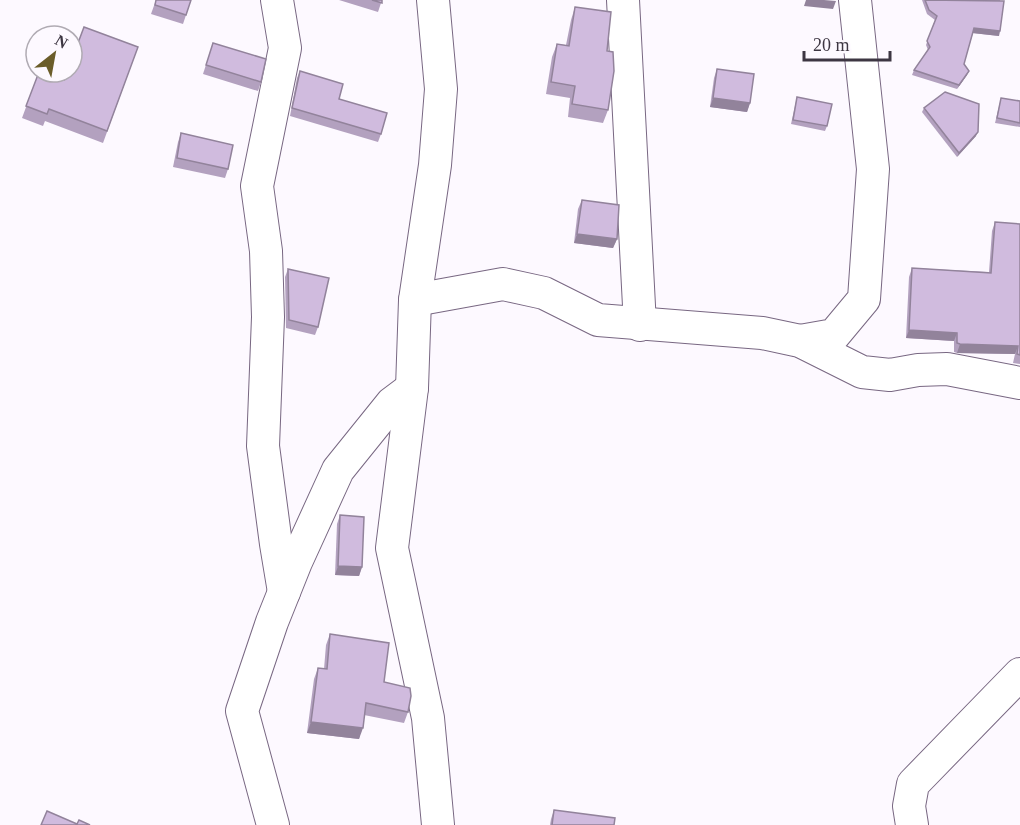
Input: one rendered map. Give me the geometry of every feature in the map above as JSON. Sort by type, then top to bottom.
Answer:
[{"type":"street","points":[[277,0],[281,35],[285,48],[257,186],[266,251],[268,317],[263,446],[284,592]]},
{"type":"street","points":[[433,0],[441,89],[435,165],[415,300],[412,388],[392,548],[428,718],[437,812],[463,825]]},
{"type":"street","points":[[623,0],[640,325]]},
{"type":"street","points":[[800,341],[834,335],[864,299],[873,168],[855,0]]},
{"type":"street","points":[[415,300],[503,284],[544,293],[598,320],[762,333],[800,341],[862,372],[890,375],[918,370],[947,369],[1020,383]]},
{"type":"street","points":[[273,825],[242,711],[296,562],[339,470],[392,403],[412,388]]},
{"type":"street","points":[[912,825],[909,806],[913,784],[1020,674]]},
{"type":"building","points":[[156,0],[191,0],[186,15],[155,5]]},
{"type":"building","points":[[925,0],[1004,1],[1000,31],[974,28],[964,64],[969,71],[959,85],[914,70],[930,47],[927,41],[937,16],[929,10]]},
{"type":"building","points":[[575,7],[611,12],[607,51],[613,52],[614,71],[608,110],[572,104],[575,86],[551,82],[557,44],[569,46]]},
{"type":"building","points":[[84,27],[138,47],[107,131],[49,109],[47,114],[26,106],[34,84],[84,84]]},
{"type":"building","points":[[213,43],[266,59],[261,82],[206,65]]},
{"type":"building","points":[[717,69],[754,74],[750,103],[713,98]]},
{"type":"building","points":[[300,71],[343,84],[339,99],[387,113],[381,134],[292,108]]},
{"type":"building","points":[[945,92],[979,104],[978,132],[959,153],[924,108]]},
{"type":"building","points":[[797,97],[832,104],[827,126],[793,120]]},
{"type":"building","points":[[1001,98],[1020,101],[1020,123],[997,118]]},
{"type":"building","points":[[181,133],[233,145],[228,169],[177,158]]},
{"type":"building","points":[[582,200],[619,205],[617,239],[577,234]]},
{"type":"building","points":[[995,222],[1020,224],[1020,355],[1017,354],[1018,346],[960,344],[957,343],[957,333],[909,330],[912,268],[991,273]]},
{"type":"building","points":[[288,269],[329,278],[318,327],[289,320]]},
{"type":"building","points":[[340,515],[364,517],[362,567],[338,566]]},
{"type":"building","points":[[330,634],[389,643],[384,682],[410,688],[408,712],[366,703],[363,728],[311,722],[318,668],[327,669]]},
{"type":"building","points":[[554,810],[615,818],[614,825],[552,825]]},
{"type":"building","points":[[47,811],[77,824],[79,820],[90,825],[41,825]]}]
